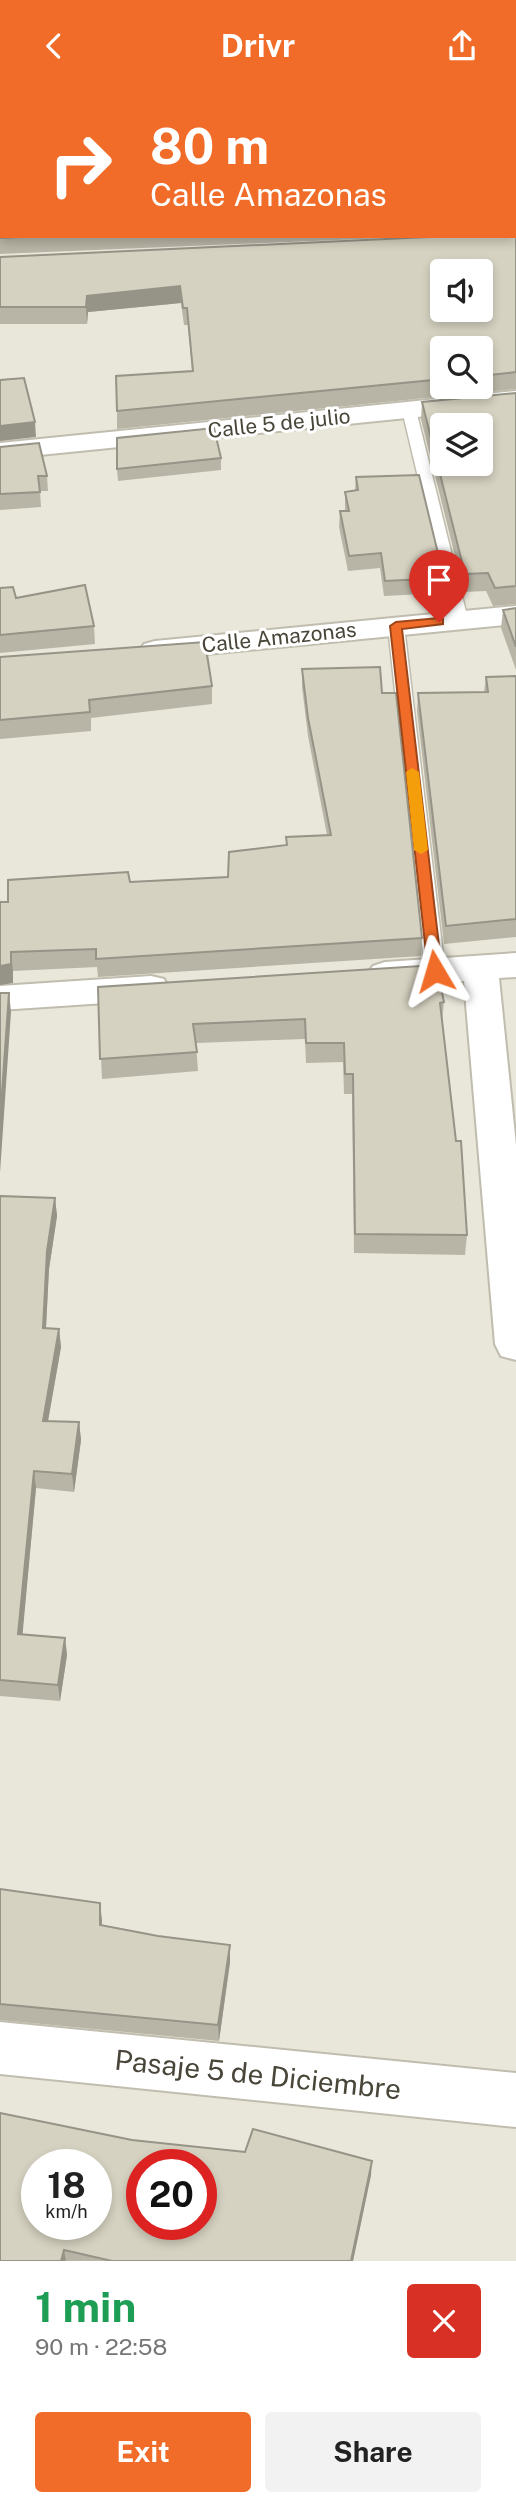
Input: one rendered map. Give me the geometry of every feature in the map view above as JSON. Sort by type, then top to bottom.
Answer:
[{"type":"street","name":"Calle 5 de julio","points":[[0,451],[516,399]]},
{"type":"street","name":"Calle Amazonas","points":[[123,653],[516,615]]},
{"type":"street","points":[[354,976],[498,966],[516,1344]]},
{"type":"street","points":[[0,998],[177,987]]},
{"type":"street","name":"Pasaje 5 de Diciembre","points":[[0,2049],[516,2100]]},
{"type":"lane","points":[[409,410],[460,620]]},
{"type":"lane","points":[[396,626],[435,971]]},
{"type":"shaded area","points":[[0,238],[516,238],[516,2261],[0,2261]]},
{"type":"building","points":[[407,238],[516,238],[516,372],[493,375],[493,336],[430,336],[430,380],[117,411],[116,376],[193,371],[187,308],[183,308],[180,286],[87,296],[86,307],[0,307],[0,257]]},
{"type":"building","points":[[24,378],[35,422],[0,426],[0,380]]},
{"type":"building","points":[[516,393],[516,586],[495,588],[488,573],[465,574],[440,476],[493,476],[493,413],[430,413],[430,434],[422,402],[493,399],[493,395]]},
{"type":"building","points":[[214,428],[221,458],[117,469],[117,438]]},
{"type":"building","points":[[39,443],[47,476],[38,476],[40,492],[0,494],[0,447]]},
{"type":"building","points":[[419,475],[444,578],[385,581],[381,553],[349,556],[340,511],[349,511],[345,492],[358,490],[356,477]]},
{"type":"building","points":[[85,585],[94,626],[0,635],[0,588],[13,587],[16,598]]},
{"type":"building","points":[[516,608],[516,647],[503,610]]},
{"type":"building","points":[[205,642],[212,686],[89,700],[90,712],[0,720],[0,657]]},
{"type":"building","points":[[380,667],[382,693],[396,693],[422,938],[96,959],[96,949],[11,952],[11,964],[0,966],[0,902],[8,902],[8,880],[128,872],[130,882],[228,877],[229,852],[287,845],[286,837],[331,835],[308,718],[302,669]]},
{"type":"building","points":[[516,676],[516,919],[446,926],[418,693],[488,692],[486,677]]},
{"type":"building","points":[[436,965],[444,1002],[440,1003],[456,1141],[461,1141],[467,1235],[355,1234],[353,1074],[345,1074],[344,1043],[306,1043],[305,1019],[193,1024],[197,1052],[100,1059],[98,987]]},
{"type":"building","points":[[0,993],[9,993],[0,1121]]},
{"type":"building","points":[[0,1196],[55,1198],[47,1251],[43,1328],[59,1329],[43,1421],[79,1422],[72,1474],[34,1471],[18,1634],[65,1638],[58,1685],[0,1680]]},
{"type":"building","points":[[0,1889],[100,1903],[100,1925],[230,1945],[218,2025],[0,2004]]},
{"type":"building","points":[[0,2113],[132,2140],[217,2149],[126,2149],[126,2240],[217,2240],[217,2149],[245,2152],[253,2129],[372,2161],[351,2261],[112,2261],[64,2250],[61,2261],[0,2261]]},
{"type":"slow traffic","points":[[412,772],[421,850]]},
{"type":"route","points":[[435,971],[396,626],[439,622]]}]
